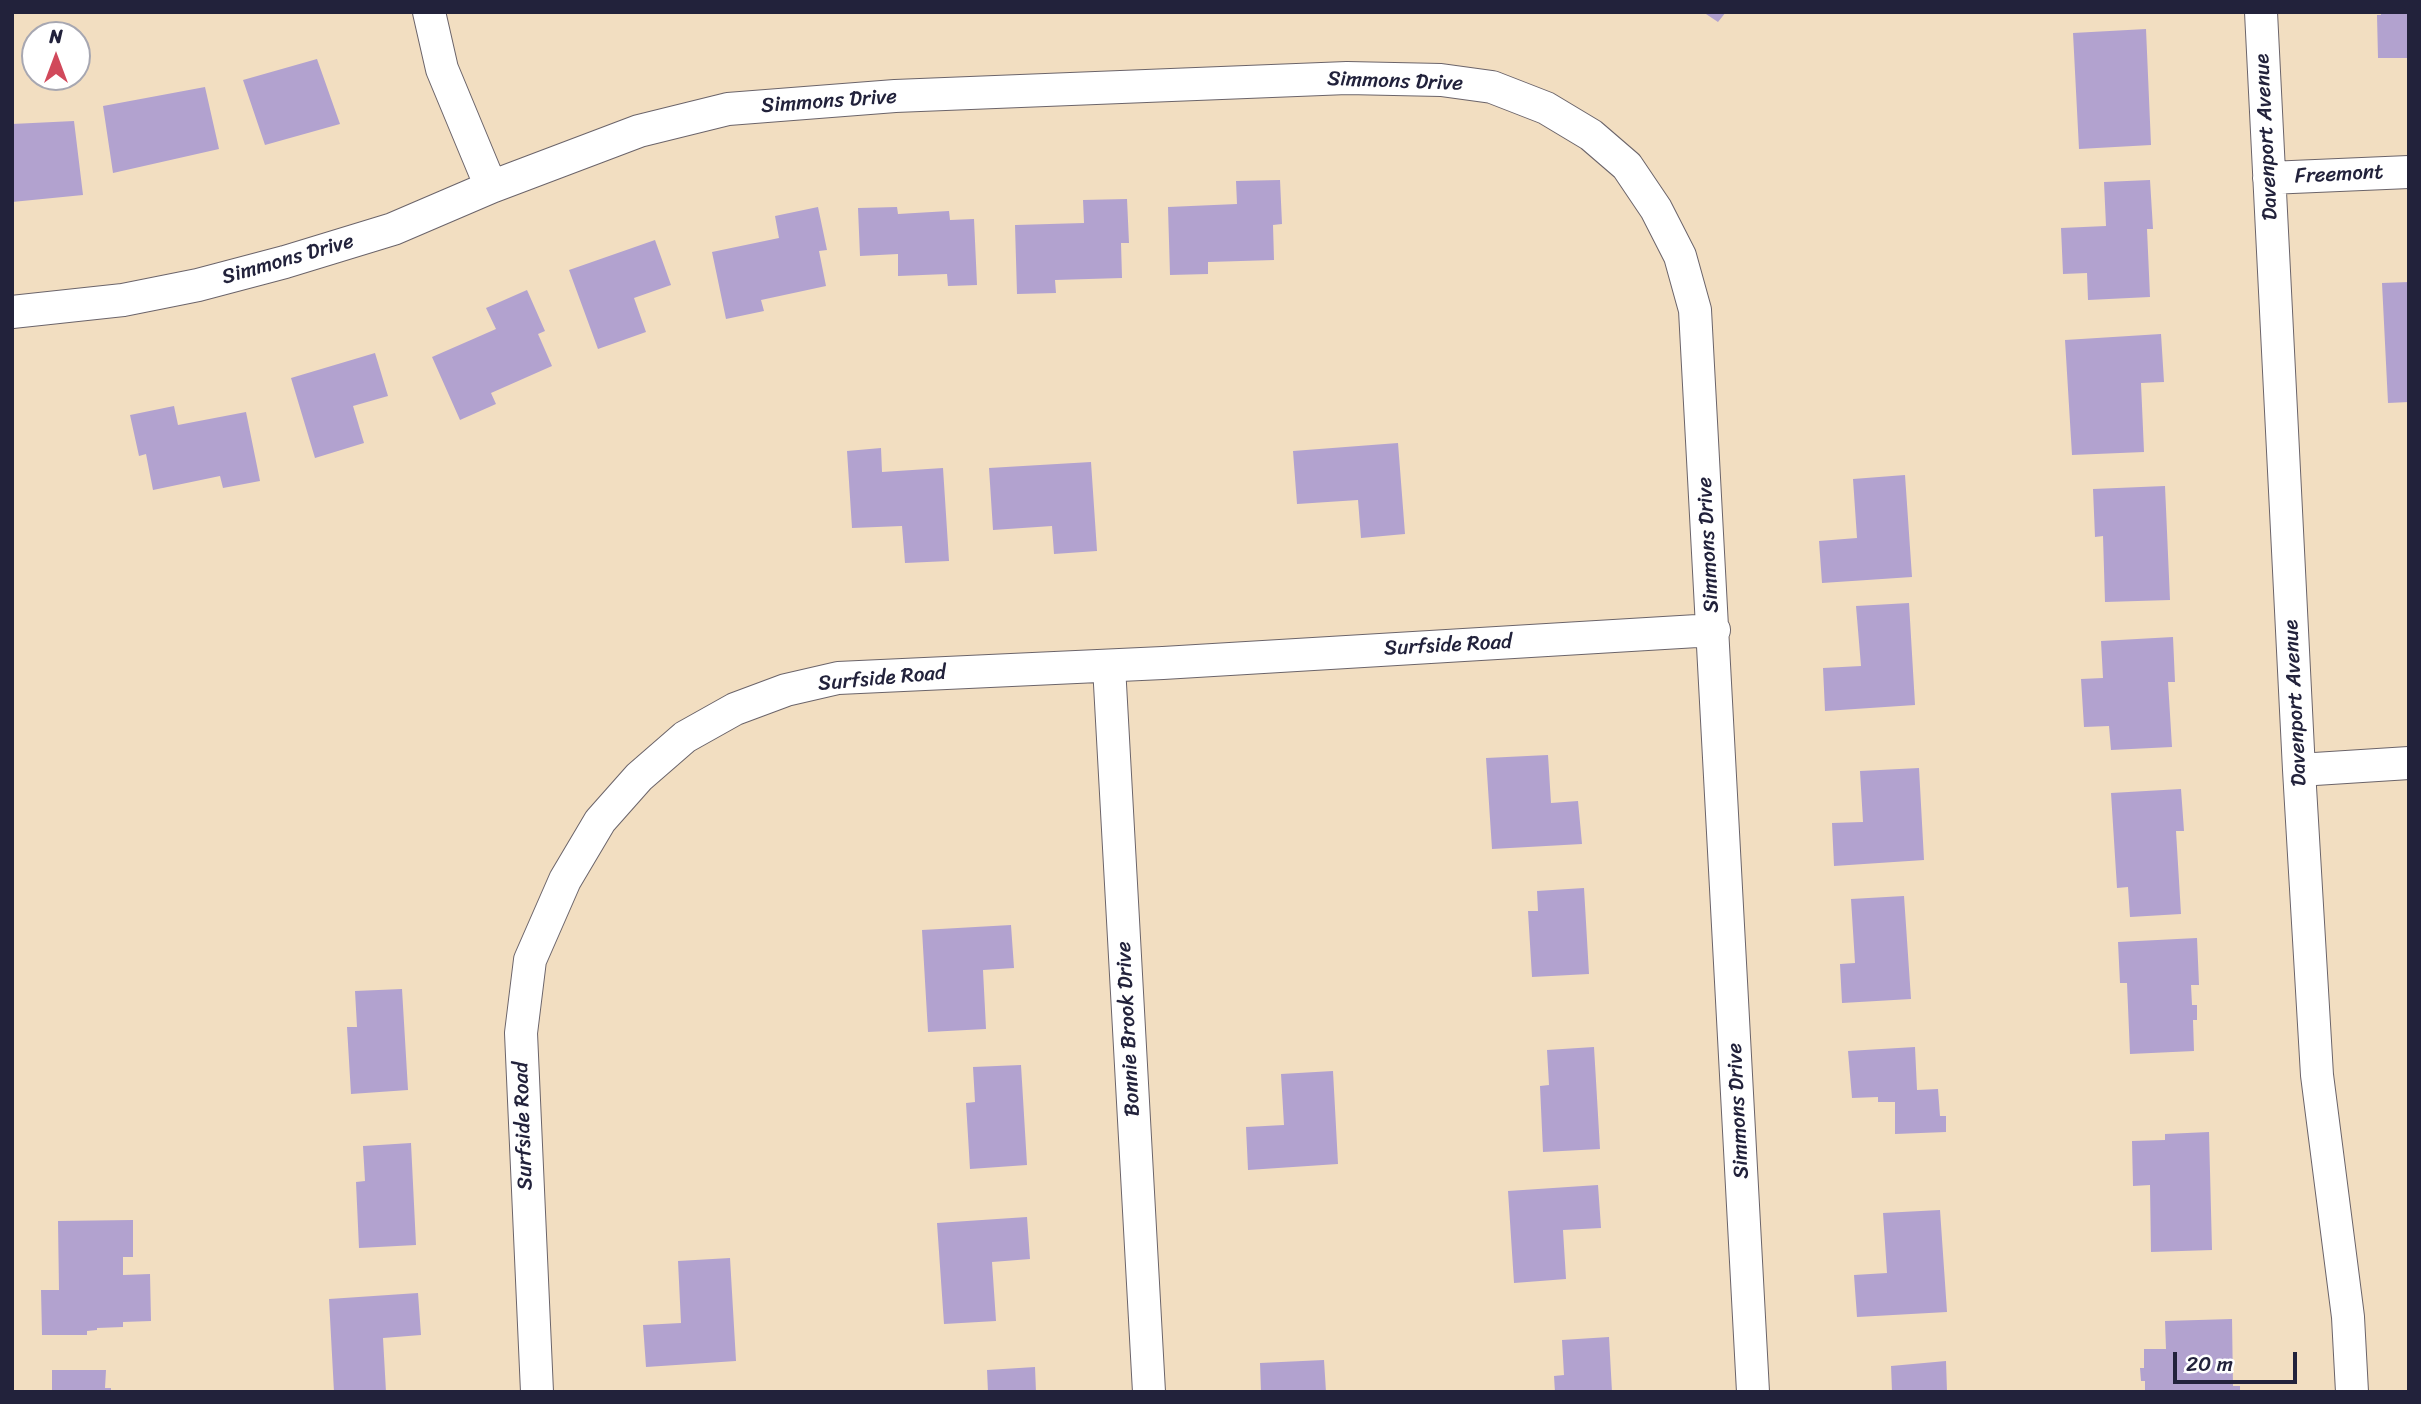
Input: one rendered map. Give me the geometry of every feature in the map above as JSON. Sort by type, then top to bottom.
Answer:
[{"type":"street","points":[[429,12],[442,69],[491,187]]},
{"type":"street","name":"Davenport Avenue","points":[[2261,12],[2317,1075],[2348,1317],[2352,1392]]},
{"type":"street","name":"Simmons Drive","points":[[12,312],[123,300],[198,285],[393,229],[491,187],[639,131],[728,109],[895,96],[1347,78],[1441,80],[1492,86],[1557,115],[1591,135],[1626,166],[1656,209],[1680,256],[1696,310],[1753,1392]]},
{"type":"street","name":"Freemont","points":[[2269,178],[2409,172]]},
{"type":"street","name":"Surfside Road","points":[[537,1392],[521,1033],[530,960],[565,880],[600,821],[639,777],[685,737],[735,709],[786,690],[838,678],[1109,666],[1714,631]]},
{"type":"street","name":"Bonnie Brook Drive","points":[[1109,666],[1149,1392]]},
{"type":"street","points":[[2299,770],[2409,763]]},
{"type":"building","points":[[1703,12],[1726,12],[1718,22]]},
{"type":"building","points":[[2381,12],[2409,12],[2409,58],[2378,58],[2377,15],[2381,15]]},
{"type":"building","points":[[2146,29],[2151,145],[2079,149],[2073,33]]},
{"type":"building","points":[[317,59],[340,124],[265,145],[243,80]]},
{"type":"building","points":[[205,87],[219,149],[113,173],[103,106]]},
{"type":"building","points":[[74,121],[83,195],[12,202],[12,124]]},
{"type":"building","points":[[1280,180],[1282,224],[1273,225],[1274,260],[1208,262],[1208,274],[1170,275],[1168,207],[1237,204],[1236,181]]},
{"type":"building","points":[[2150,180],[2153,229],[2147,229],[2150,297],[2088,300],[2087,273],[2063,274],[2061,228],[2106,226],[2104,182]]},
{"type":"building","points":[[1127,199],[1129,243],[1121,243],[1122,278],[1055,280],[1056,293],[1017,294],[1015,225],[1084,223],[1083,200]]},
{"type":"building","points":[[818,207],[827,250],[819,251],[826,286],[761,300],[764,311],[726,319],[712,252],[779,238],[775,216]]},
{"type":"building","points":[[897,207],[898,214],[949,211],[950,220],[974,219],[977,285],[948,286],[947,274],[898,276],[898,254],[860,256],[858,208]]},
{"type":"building","points":[[655,240],[671,285],[634,298],[646,332],[598,349],[569,270]]},
{"type":"building","points":[[2409,282],[2409,402],[2388,403],[2382,283]]},
{"type":"building","points":[[527,290],[545,331],[538,334],[552,366],[491,393],[496,404],[460,420],[432,357],[496,329],[486,308]]},
{"type":"building","points":[[2161,334],[2164,382],[2141,383],[2144,452],[2072,455],[2065,340]]},
{"type":"building","points":[[375,353],[388,396],[353,406],[364,443],[315,458],[291,378]]},
{"type":"building","points":[[174,406],[178,425],[246,412],[260,481],[223,488],[220,476],[153,490],[146,454],[139,456],[130,415]]},
{"type":"building","points":[[1398,443],[1405,534],[1361,538],[1358,500],[1297,504],[1293,451]]},
{"type":"building","points":[[881,448],[882,472],[943,468],[949,561],[905,563],[902,526],[852,528],[847,451]]},
{"type":"building","points":[[1091,462],[1097,551],[1054,554],[1052,526],[993,530],[989,468]]},
{"type":"building","points":[[1905,475],[1912,577],[1822,583],[1819,541],[1857,538],[1853,479]]},
{"type":"building","points":[[2165,486],[2170,600],[2105,602],[2103,536],[2095,537],[2093,489]]},
{"type":"building","points":[[1909,603],[1915,705],[1825,711],[1823,668],[1861,666],[1856,606]]},
{"type":"building","points":[[2173,637],[2175,682],[2168,682],[2172,747],[2111,750],[2109,726],[2084,727],[2081,679],[2103,678],[2101,641]]},
{"type":"building","points":[[1548,755],[1551,803],[1578,801],[1582,844],[1492,849],[1486,758]]},
{"type":"building","points":[[1919,768],[1924,860],[1834,866],[1832,823],[1863,822],[1860,771]]},
{"type":"building","points":[[2181,789],[2184,831],[2176,831],[2181,914],[2130,917],[2128,887],[2117,888],[2111,793]]},
{"type":"building","points":[[1584,888],[1589,974],[1532,977],[1528,911],[1538,911],[1537,891]]},
{"type":"building","points":[[1904,896],[1911,999],[1842,1003],[1840,964],[1855,963],[1851,899]]},
{"type":"building","points":[[1011,925],[1014,968],[983,970],[986,1029],[928,1032],[922,930]]},
{"type":"building","points":[[2197,938],[2199,985],[2191,985],[2192,1005],[2197,1005],[2197,1020],[2193,1020],[2194,1051],[2130,1054],[2127,983],[2120,983],[2118,942]]},
{"type":"building","points":[[402,989],[408,1090],[351,1094],[347,1027],[357,1027],[355,991]]},
{"type":"building","points":[[1594,1047],[1600,1149],[1543,1152],[1540,1086],[1549,1085],[1547,1050]]},
{"type":"building","points":[[1915,1047],[1917,1090],[1938,1089],[1940,1116],[1946,1116],[1946,1132],[1895,1134],[1895,1102],[1878,1102],[1878,1097],[1852,1098],[1848,1051]]},
{"type":"building","points":[[1021,1065],[1027,1165],[970,1169],[966,1103],[975,1102],[973,1067]]},
{"type":"building","points":[[1333,1071],[1338,1164],[1248,1170],[1246,1127],[1284,1125],[1281,1074]]},
{"type":"building","points":[[2209,1132],[2212,1250],[2151,1252],[2150,1185],[2133,1186],[2132,1141],[2165,1140],[2165,1134]]},
{"type":"building","points":[[411,1143],[416,1245],[359,1248],[356,1182],[365,1181],[363,1146]]},
{"type":"building","points":[[1598,1185],[1601,1228],[1563,1230],[1566,1279],[1514,1283],[1508,1191]]},
{"type":"building","points":[[1940,1210],[1947,1312],[1857,1317],[1854,1275],[1887,1273],[1883,1213]]},
{"type":"building","points":[[1027,1217],[1030,1259],[992,1262],[996,1321],[944,1324],[937,1223]]},
{"type":"building","points":[[133,1220],[133,1257],[123,1257],[123,1275],[150,1274],[151,1321],[123,1322],[123,1327],[97,1328],[87,1331],[87,1335],[42,1335],[41,1290],[59,1290],[58,1221]]},
{"type":"building","points":[[730,1258],[736,1361],[646,1367],[643,1325],[681,1323],[678,1261]]},
{"type":"building","points":[[418,1293],[421,1335],[383,1338],[386,1392],[334,1392],[329,1299]]},
{"type":"building","points":[[2232,1319],[2233,1386],[2240,1386],[2240,1392],[2145,1392],[2145,1381],[2141,1381],[2140,1368],[2144,1368],[2144,1349],[2166,1349],[2165,1321]]},
{"type":"building","points":[[1609,1337],[1612,1392],[1555,1392],[1554,1376],[1564,1375],[1562,1340]]},
{"type":"building","points":[[1324,1360],[1326,1392],[1261,1392],[1260,1363]]},
{"type":"building","points":[[1946,1361],[1947,1392],[1892,1392],[1891,1366]]},
{"type":"building","points":[[1035,1367],[1036,1392],[988,1392],[987,1370]]},
{"type":"building","points":[[52,1370],[106,1370],[105,1388],[111,1388],[111,1392],[52,1392]]}]
